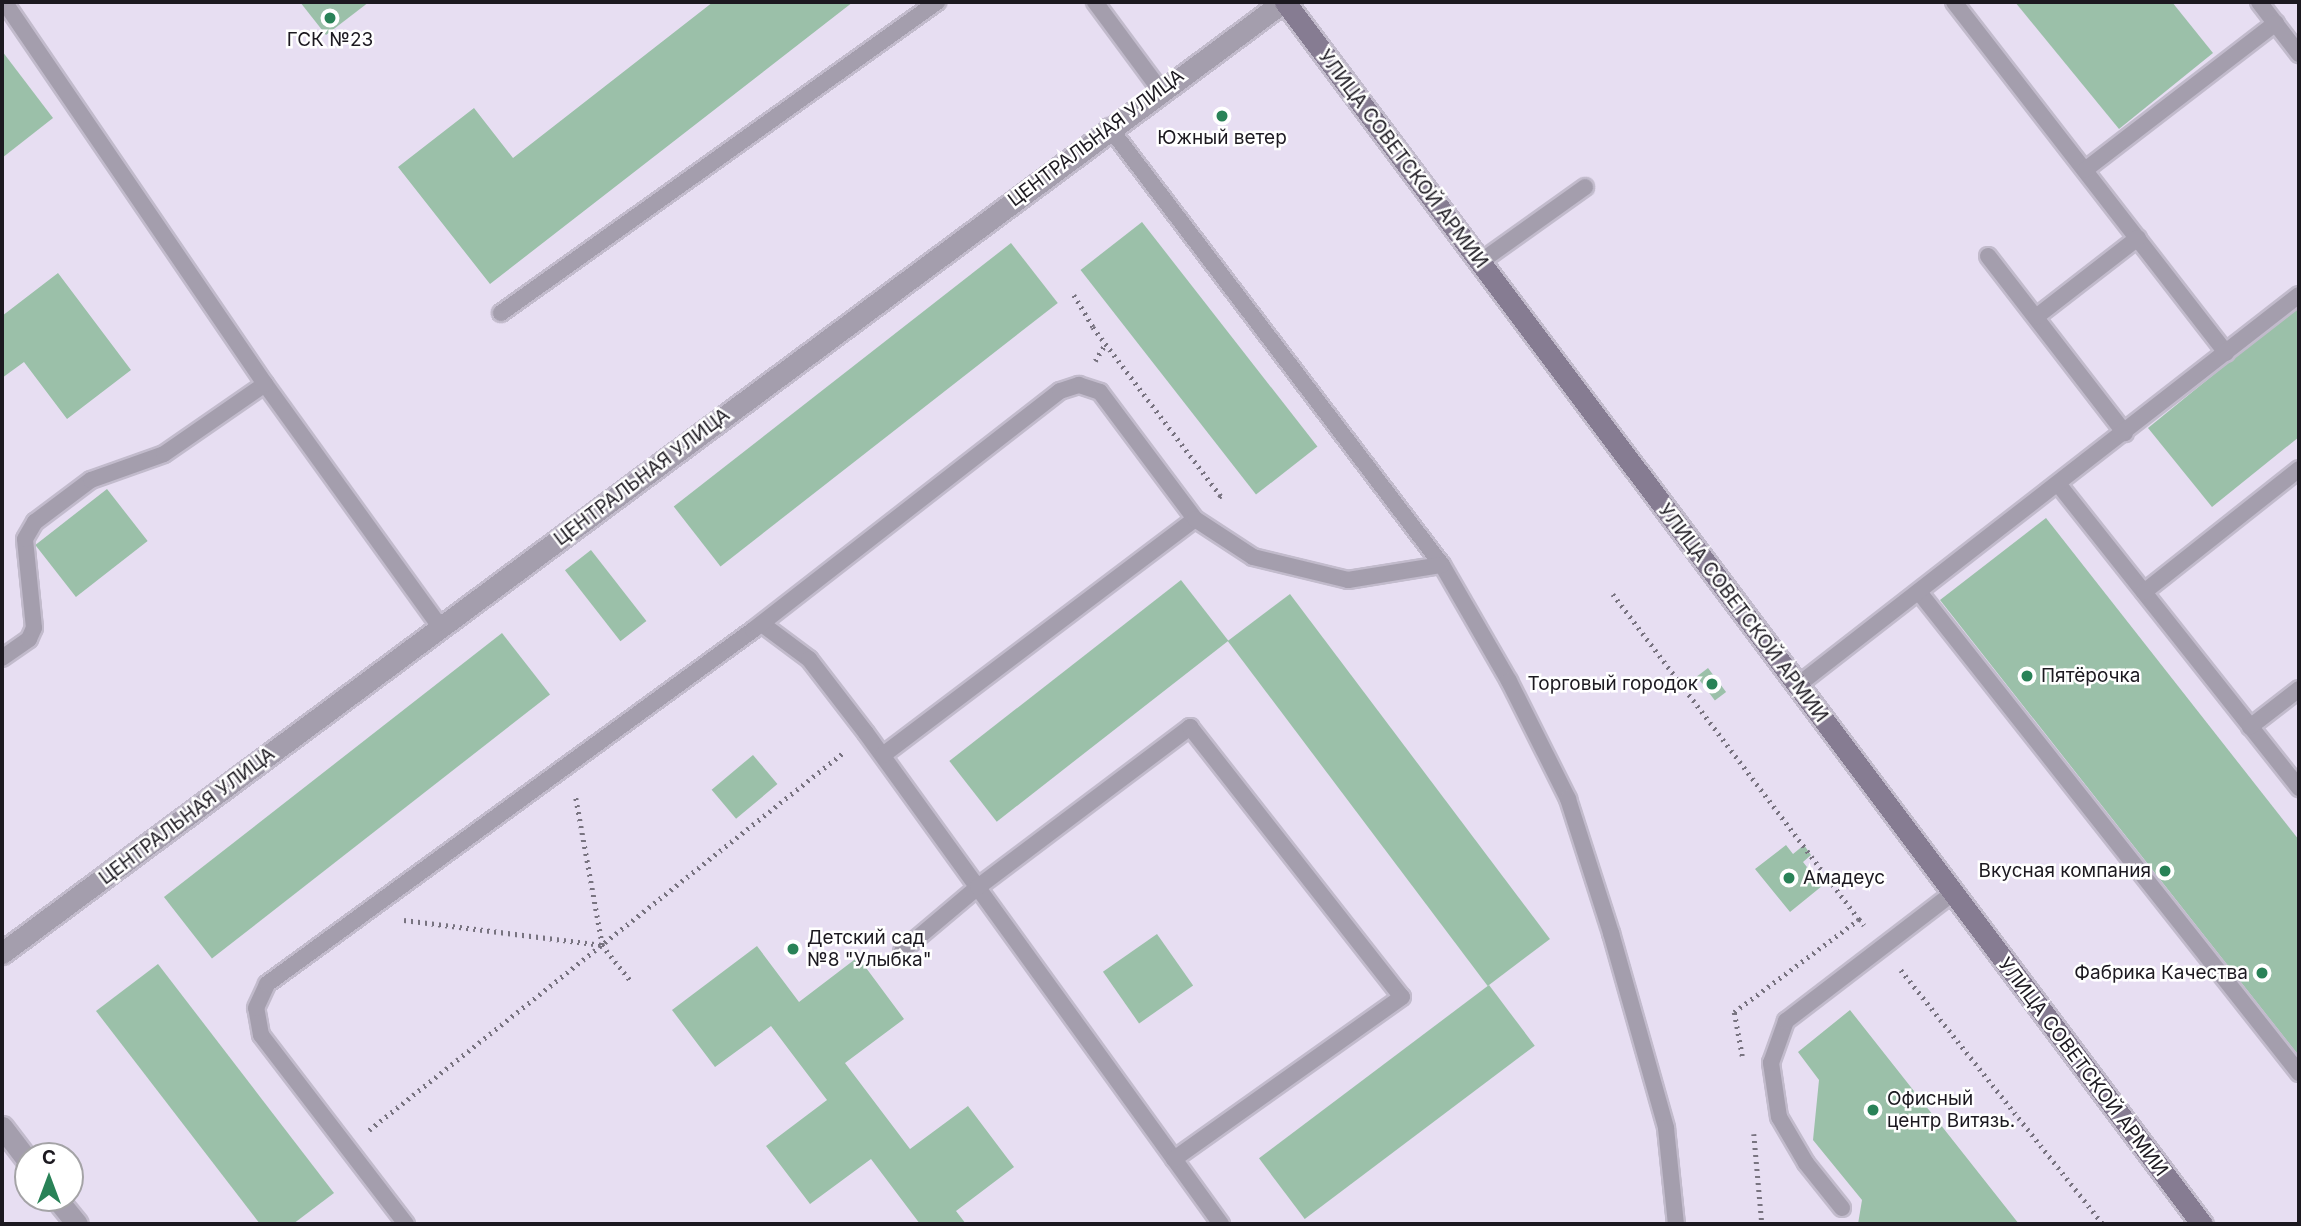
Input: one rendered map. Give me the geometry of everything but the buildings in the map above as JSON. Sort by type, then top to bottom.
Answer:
[{"type":"main road","name":"УЛИЦА СОВЕТСКОЙ АРМИИ","points":[[1284,2],[2202,1224]]},
{"type":"street","name":"ЦЕНТРАЛЬНАЯ УЛИЦА","points":[[2,953],[1109,127],[1284,2]]},
{"type":"street","points":[[2,1127],[14,1143]]},
{"type":"lane","points":[[4,2],[265,384],[440,627]]},
{"type":"lane","points":[[501,313],[937,2]]},
{"type":"lane","points":[[1095,2],[1160,90]]},
{"type":"lane","points":[[1954,2],[2226,353]]},
{"type":"lane","points":[[2259,2],[2299,54]]},
{"type":"lane","points":[[2085,170],[2276,23]]},
{"type":"lane","points":[[1109,127],[1442,565],[1568,799],[1666,1128],[1676,1224]]},
{"type":"lane","points":[[1480,262],[1585,187]]},
{"type":"lane","points":[[2036,317],[2138,239]]},
{"type":"lane","points":[[1988,256],[2125,433]]},
{"type":"lane","points":[[1798,685],[2060,485],[2299,295]]},
{"type":"lane","points":[[2,658],[29,639],[34,628],[25,540],[35,522],[91,480],[164,454],[265,384]]},
{"type":"lane","points":[[398,1221],[348,1148],[261,1035],[256,1008],[267,984],[762,624],[1060,391],[1079,385],[1100,392],[1195,519],[1253,557],[1348,580],[1442,565]]},
{"type":"lane","points":[[2144,592],[2299,469]]},
{"type":"lane","points":[[2060,485],[2299,789]]},
{"type":"lane","points":[[883,755],[1195,519]]},
{"type":"lane","points":[[1919,592],[2299,1073]]},
{"type":"lane","points":[[762,624],[809,659],[883,755],[1222,1224]]},
{"type":"lane","points":[[2250,727],[2299,689]]},
{"type":"lane","points":[[902,951],[978,887],[1191,727],[1402,997],[1174,1158]]},
{"type":"lane","points":[[1842,1208],[1806,1163],[1779,1117],[1771,1063],[1786,1021],[1953,893]]},
{"type":"path","points":[[1074,295],[1093,327],[1221,496],[1195,519]]},
{"type":"path","points":[[1613,594],[1859,919],[2103,1224]]},
{"type":"path","points":[[348,1148],[866,733]]},
{"type":"path","points":[[569,764],[602,945],[630,980]]},
{"type":"path","points":[[361,915],[602,945]]},
{"type":"path","points":[[1743,1063],[1734,1012],[1859,919]]},
{"type":"path","points":[[1753,1128],[1762,1224]]},
{"type":"place","name":"ГСК №23","points":[[330,18]]},
{"type":"place","name":"Южный ветер","points":[[1222,116]]},
{"type":"place","name":"Пятёрочка","points":[[2027,676]]},
{"type":"place","name":"Торговый городок","points":[[1712,684]]},
{"type":"place","name":"Вкусная компания","points":[[2165,871]]},
{"type":"place","name":"Амадеус","points":[[1789,878]]},
{"type":"place","name":"Детский сад №8 \"Улыбка\"","points":[[793,949]]},
{"type":"place","name":"Фабрика Качества","points":[[2262,973]]},
{"type":"place","name":"Офисный центр Витязь.","points":[[1873,1110]]}]
